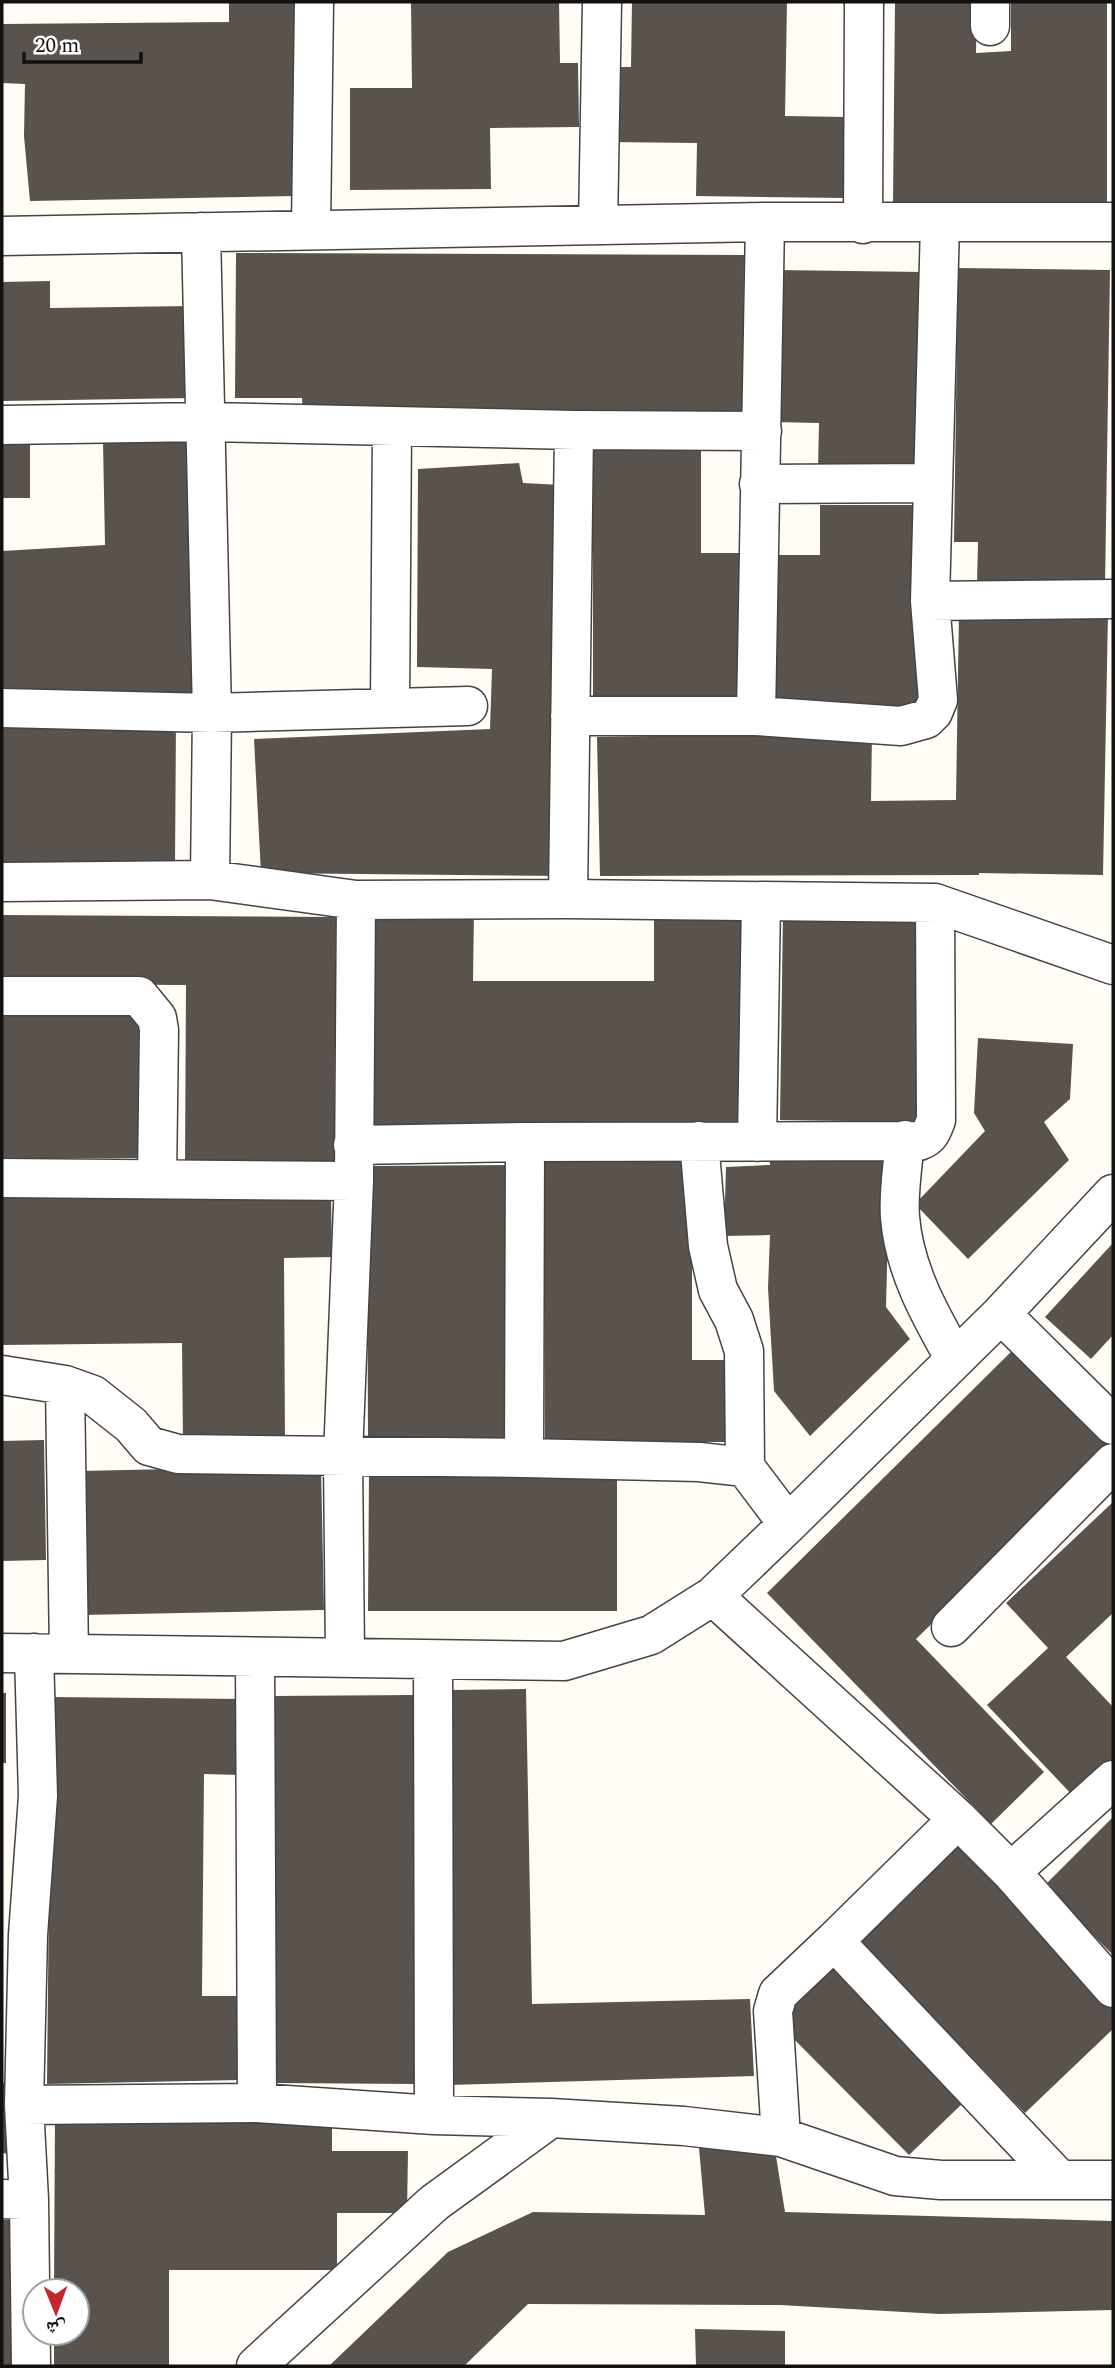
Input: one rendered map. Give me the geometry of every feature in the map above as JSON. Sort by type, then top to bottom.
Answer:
[{"type":"street","points":[[311,229],[314,2]]},
{"type":"street","points":[[598,225],[601,2]]},
{"type":"street","points":[[863,224],[864,2]]},
{"type":"street","points":[[756,716],[765,222]]},
{"type":"street","points":[[2,236],[765,222],[1113,222]]},
{"type":"street","points":[[570,716],[756,716],[901,726],[926,719],[933,712],[938,700],[930,601],[940,223]]},
{"type":"street","points":[[201,232],[212,713],[211,880]]},
{"type":"street","points":[[2,425],[205,422],[762,431]]},
{"type":"street","points":[[390,707],[392,427]]},
{"type":"street","points":[[568,899],[574,430]]},
{"type":"street","points":[[759,484],[932,483]]},
{"type":"street","points":[[930,601],[1113,599]]},
{"type":"street","points":[[2,708],[212,713],[467,706]]},
{"type":"street","points":[[2,882],[211,880],[356,900],[935,903],[1113,965]]},
{"type":"street","points":[[345,1657],[343,1457],[354,1163],[356,900]]},
{"type":"street","points":[[757,1142],[761,901]]},
{"type":"street","points":[[2,1178],[158,1179],[354,1163],[525,1142],[925,1139],[932,1132],[936,1120],[935,903]]},
{"type":"street","points":[[2,996],[139,996],[157,1018],[159,1030],[158,1179]]},
{"type":"street","points":[[905,1140],[900,1217],[911,1267],[926,1308],[955,1359]]},
{"type":"street","points":[[699,1141],[708,1246],[718,1290],[734,1320],[744,1351],[745,1467],[788,1524]]},
{"type":"street","points":[[524,1458],[525,1142]]},
{"type":"street","points":[[35,1653],[564,1661],[651,1636],[713,1595],[788,1524],[1000,1314],[1113,1194]]},
{"type":"street","points":[[1000,1314],[1113,1425]]},
{"type":"street","points":[[2,1375],[65,1385],[93,1395],[131,1426],[149,1446],[178,1454],[699,1462],[745,1467]]},
{"type":"street","points":[[31,2366],[16,2199],[24,2105],[15,1934],[38,1796],[35,1653],[65,1385]]},
{"type":"street","points":[[951,1627],[1113,1463]]},
{"type":"street","points":[[713,1595],[958,1819],[1011,1872],[1113,1988]]},
{"type":"street","points":[[255,1657],[257,2103]]},
{"type":"street","points":[[433,1660],[434,2115]]},
{"type":"street","points":[[1011,1872],[1113,1780]]},
{"type":"street","points":[[781,2137],[773,2011],[778,1994],[958,1819]]},
{"type":"street","points":[[834,1941],[1058,2178]]},
{"type":"street","points":[[24,2105],[257,2103],[434,2115],[551,2118],[684,2126],[781,2137],[895,2176],[941,2180],[1113,2180]]},
{"type":"street","points":[[256,2366],[434,2203],[551,2118]]},
{"type":"building","points":[[229,2],[301,2],[296,196],[30,201],[24,136],[25,84],[2,83],[2,24],[229,22]]},
{"type":"building","points":[[411,2],[559,2],[560,63],[578,63],[579,127],[490,128],[491,189],[350,190],[350,88],[412,88]]},
{"type":"building","points":[[632,2],[787,2],[785,116],[847,117],[846,198],[696,196],[697,143],[608,142],[609,67],[631,67]]},
{"type":"building","points":[[895,2],[977,2],[976,53],[1011,51],[1011,2],[1107,2],[1107,208],[893,203]]},
{"type":"building","points":[[236,253],[744,255],[743,418],[303,417],[302,398],[235,398]]},
{"type":"building","points":[[958,268],[1110,270],[1105,586],[977,584],[978,542],[954,542]]},
{"type":"building","points":[[776,270],[923,272],[920,471],[818,470],[819,423],[774,422]]},
{"type":"building","points":[[50,281],[50,308],[190,306],[192,398],[2,401],[2,282]]},
{"type":"building","points":[[2,434],[30,434],[30,498],[2,498]]},
{"type":"building","points":[[192,439],[193,696],[2,696],[2,551],[105,545],[103,442]]},
{"type":"building","points":[[593,443],[701,443],[701,553],[740,553],[740,708],[593,709]]},
{"type":"building","points":[[519,463],[523,483],[562,485],[559,876],[261,873],[254,739],[490,729],[492,669],[417,667],[418,469]]},
{"type":"building","points":[[820,505],[918,505],[917,707],[775,706],[775,555],[820,555]]},
{"type":"building","points":[[959,611],[1108,613],[1103,875],[979,873],[600,876],[597,737],[872,732],[871,801],[956,800]]},
{"type":"building","points":[[2,719],[176,720],[175,866],[2,865]]},
{"type":"building","points":[[369,909],[474,910],[473,981],[654,981],[654,911],[748,911],[747,1128],[368,1126]]},
{"type":"building","points":[[783,912],[924,914],[921,1122],[780,1120]]},
{"type":"building","points":[[2,915],[336,917],[334,1166],[185,1165],[186,985],[2,984]]},
{"type":"building","points":[[2,1015],[148,1016],[147,1158],[2,1158]]},
{"type":"building","points":[[978,1038],[1073,1044],[1070,1099],[1044,1122],[1069,1160],[968,1259],[915,1204],[985,1131],[974,1113]]},
{"type":"building","points":[[890,1152],[886,1307],[910,1339],[810,1436],[774,1391],[768,1288],[770,1235],[724,1236],[726,1167],[770,1165],[769,1154]]},
{"type":"building","points":[[544,1162],[692,1162],[692,1360],[735,1360],[735,1442],[545,1442]]},
{"type":"building","points":[[512,1165],[512,1440],[368,1439],[367,1166]]},
{"type":"building","points":[[331,1194],[332,1257],[284,1258],[285,1444],[183,1445],[182,1343],[2,1345],[2,1197]]},
{"type":"building","points":[[1113,1243],[1113,1335],[1091,1359],[1045,1317]]},
{"type":"building","points":[[1016,1347],[1113,1447],[916,1639],[1044,1772],[991,1824],[767,1593]]},
{"type":"building","points":[[44,1440],[46,1560],[2,1561],[2,1441]]},
{"type":"building","points":[[321,1466],[324,1610],[82,1615],[79,1471]]},
{"type":"building","points":[[369,1473],[617,1473],[617,1611],[368,1611]]},
{"type":"building","points":[[1113,1502],[1113,1613],[1066,1657],[1113,1707],[1113,1764],[1076,1799],[987,1705],[1048,1648],[1006,1603]]},
{"type":"building","points":[[526,1689],[532,2004],[750,1999],[754,2076],[449,2085],[449,1690]]},
{"type":"building","points":[[2,1693],[6,1693],[6,1763],[2,1763]]},
{"type":"building","points":[[415,1695],[416,2084],[272,2083],[271,1696]]},
{"type":"building","points":[[51,1697],[241,1699],[241,1775],[204,1774],[202,1996],[239,1996],[239,2080],[47,2084]]},
{"type":"building","points":[[1113,1817],[1113,1955],[1044,1886]]},
{"type":"building","points":[[958,1842],[1113,2004],[1113,2029],[1025,2113],[857,1938]]},
{"type":"building","points":[[834,1967],[965,2101],[909,2155],[777,2022]]},
{"type":"building","points":[[2,2083],[11,2084],[9,2154],[2,2153]]},
{"type":"building","points":[[55,2116],[332,2117],[332,2151],[408,2151],[407,2213],[337,2213],[337,2270],[169,2270],[169,2366],[54,2366],[54,2347],[91,2347],[91,2277],[54,2277]]},
{"type":"building","points":[[774,2144],[785,2212],[1113,2221],[1113,2310],[939,2314],[780,2305],[528,2304],[464,2366],[329,2366],[448,2252],[533,2212],[705,2215],[699,2148]]},
{"type":"building","points":[[2,2220],[13,2220],[12,2366],[2,2366]]},
{"type":"building","points":[[695,2329],[785,2331],[785,2366],[696,2366]]}]
